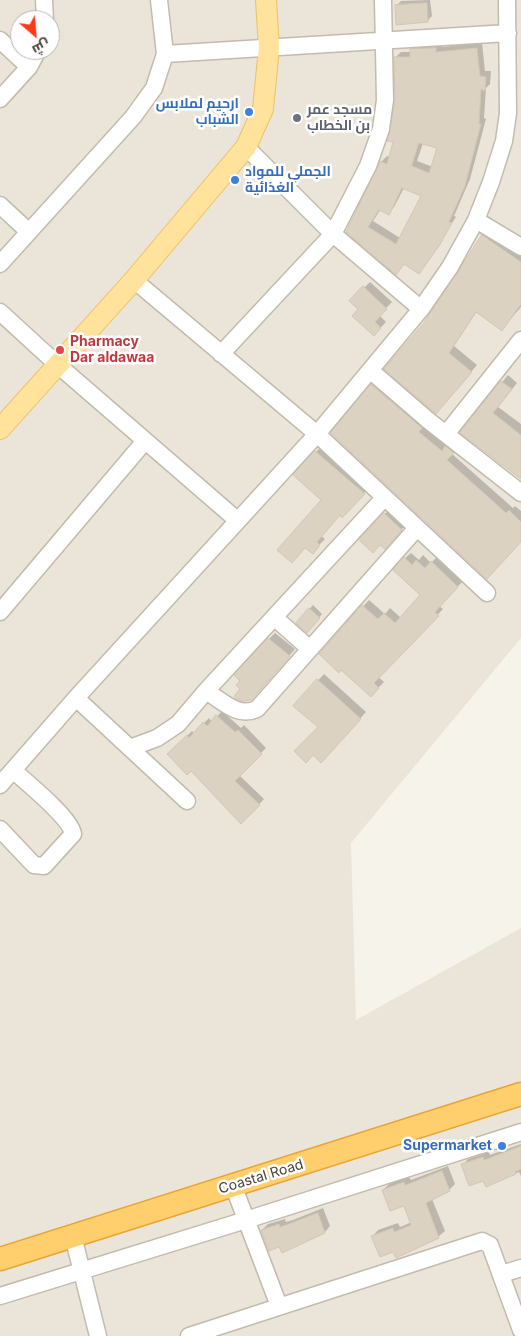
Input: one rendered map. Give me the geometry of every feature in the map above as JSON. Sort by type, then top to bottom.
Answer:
[{"type":"highway","name":"Coastal Road","points":[[0,1258],[521,1094]]},
{"type":"main road","points":[[0,428],[134,280],[246,147],[263,110],[269,48],[266,0]]},
{"type":"street","points":[[0,264],[133,116],[154,88],[165,54],[159,0]]},
{"type":"street","points":[[221,354],[333,234],[368,166],[381,129],[385,100],[383,0]]},
{"type":"street","points":[[0,829],[34,865],[39,867],[44,866],[73,834],[72,828],[64,819],[6,774],[317,434],[421,309],[450,267],[476,220],[514,116],[507,0]]},
{"type":"street","points":[[165,54],[508,32]]},
{"type":"street","points":[[0,40],[29,67]]},
{"type":"street","points":[[0,99],[29,67],[33,60]]},
{"type":"street","points":[[246,147],[333,234],[421,309]]},
{"type":"street","points":[[0,205],[29,232]]},
{"type":"street","points":[[476,220],[521,247]]},
{"type":"street","points":[[134,280],[317,434],[416,529],[487,593]]},
{"type":"street","points":[[0,312],[58,366],[237,520]]},
{"type":"street","points":[[446,434],[521,340]]},
{"type":"street","points":[[371,371],[446,434],[521,493]]},
{"type":"street","points":[[0,612],[145,442]]},
{"type":"street","points":[[130,748],[157,738],[178,724],[206,691],[384,498]]},
{"type":"street","points":[[206,691],[240,713],[249,713],[257,709],[416,529]]},
{"type":"street","points":[[274,617],[310,649]]},
{"type":"street","points":[[76,698],[187,801]]},
{"type":"street","points":[[0,1296],[521,1132]]},
{"type":"street","points":[[233,1185],[279,1306]]},
{"type":"street","points":[[73,1236],[98,1336]]},
{"type":"street","points":[[189,1336],[482,1241],[490,1245],[521,1330]]},
{"type":"street","points":[[502,1274],[521,1268]]},
{"type":"shaded area","points":[[0,0],[521,0],[521,638],[351,843],[356,1020],[521,928],[521,1336],[0,1336]]},
{"type":"building","points":[[427,3],[428,22],[396,25],[395,5]]},
{"type":"building","points":[[436,48],[436,52],[477,48],[480,76],[486,77],[485,91],[481,89],[479,124],[481,124],[465,186],[449,222],[452,223],[439,246],[419,274],[404,264],[396,275],[346,232],[380,161],[387,164],[393,142],[387,141],[395,101],[394,57],[410,57],[410,49]],"holes":[[[419,143],[437,148],[429,173],[412,166]],[[402,188],[421,196],[396,244],[368,227],[379,210],[389,215]]]},
{"type":"building","points":[[482,235],[521,262],[521,304],[502,331],[476,312],[449,353],[472,372],[436,414],[384,369],[423,324]]},
{"type":"building","points":[[363,286],[387,309],[375,322],[381,328],[374,336],[352,316],[358,309],[349,301]]},
{"type":"building","points":[[501,381],[512,389],[493,413],[521,435],[521,479],[460,433]]},
{"type":"building","points":[[371,384],[422,428],[419,432],[442,451],[445,446],[454,453],[447,460],[506,513],[509,510],[521,522],[521,542],[487,579],[331,433]]},
{"type":"building","points":[[315,451],[365,494],[342,518],[340,515],[317,542],[320,545],[313,554],[305,548],[292,563],[277,550],[321,500],[293,475]]},
{"type":"building","points":[[384,513],[402,530],[385,549],[380,545],[373,553],[359,540]]},
{"type":"building","points":[[404,557],[412,565],[416,560],[425,568],[431,561],[458,587],[435,612],[439,616],[374,683],[379,688],[371,697],[341,670],[339,673],[319,654],[362,605],[378,619],[384,613],[395,623],[420,595],[393,570]]},
{"type":"building","points":[[309,608],[320,618],[307,633],[296,623]]},
{"type":"building","points":[[268,638],[290,656],[251,700],[236,699],[234,696],[240,689],[236,685],[240,681],[234,675]]},
{"type":"building","points":[[317,679],[361,719],[321,763],[313,755],[306,763],[294,751],[318,727],[293,706]]},
{"type":"building","points":[[216,715],[235,732],[238,730],[262,754],[235,781],[260,805],[241,824],[191,771],[187,775],[167,754],[187,735],[189,738],[203,722],[207,726]]},
{"type":"building","points":[[521,1146],[521,1169],[515,1172],[516,1174],[486,1187],[483,1181],[469,1186],[461,1164],[483,1157],[484,1160]]},
{"type":"building","points":[[442,1171],[450,1191],[426,1203],[439,1238],[396,1258],[393,1252],[380,1257],[371,1236],[393,1228],[394,1232],[411,1225],[404,1206],[390,1211],[382,1190],[404,1182],[405,1185]]},
{"type":"building","points":[[318,1213],[325,1233],[282,1253],[279,1247],[269,1251],[261,1230],[279,1224],[280,1227]]},
{"type":"place","name":"ارحيم لملابس الشباب","points":[[249,112]]},
{"type":"place","name":"مسجد عمر بن الخطاب","points":[[297,118]]},
{"type":"place","name":"الجملي للمواد الغذائية","points":[[235,180]]},
{"type":"place","name":"Pharmacy Dar aldawaa","points":[[60,350]]},
{"type":"place","name":"Supermarket","points":[[502,1146]]}]
